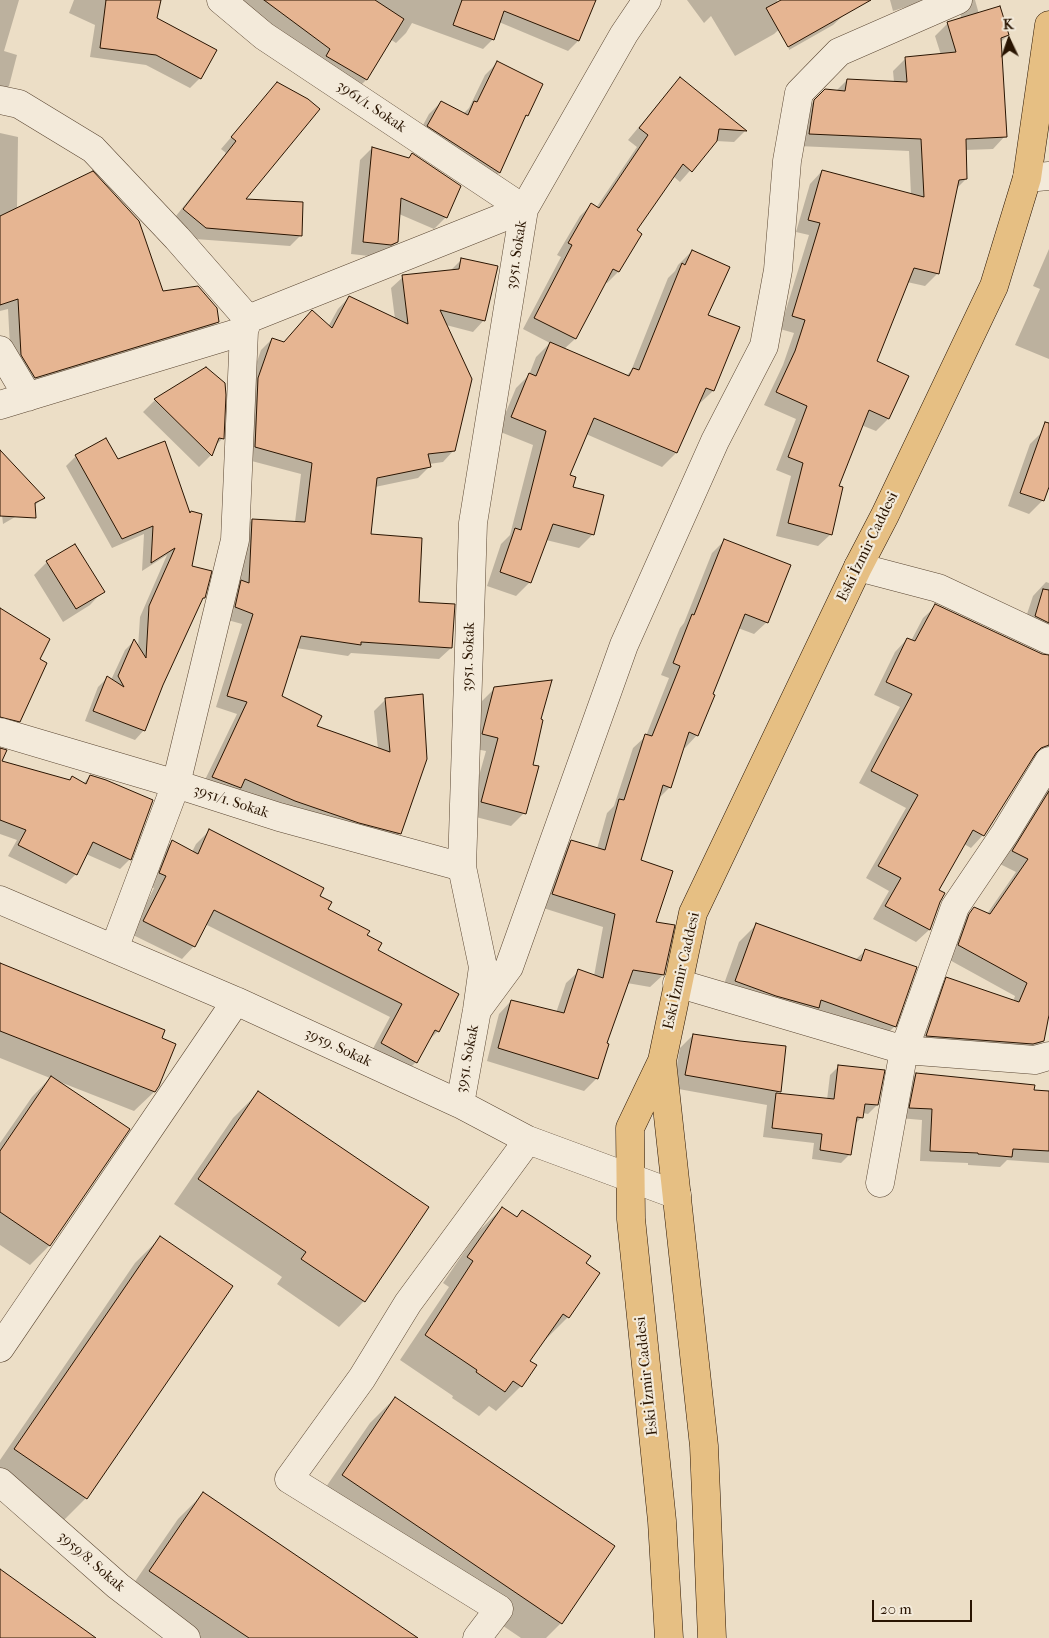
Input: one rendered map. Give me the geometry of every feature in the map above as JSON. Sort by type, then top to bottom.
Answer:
[{"type":"main road","name":"Eski İzmir Caddesi","points":[[669,1638],[662,1522],[631,1219],[630,1128],[662,1061],[693,913],[994,286],[1038,177],[1049,25]]},
{"type":"main road","name":"Eski İzmir Caddesi","points":[[662,1061],[704,1446],[712,1638]]},
{"type":"street","name":"3961/1. Sokak","points":[[221,0],[264,36],[524,209]]},
{"type":"street","points":[[0,405],[246,325],[524,209],[624,34],[647,0]]},
{"type":"street","points":[[477,1010],[509,967],[624,645],[715,441],[764,346],[778,270],[787,161],[799,93],[839,52],[958,0]]},
{"type":"street","points":[[0,100],[19,104],[93,149],[177,238],[246,325],[235,540],[176,784],[114,948]]},
{"type":"street","name":"3951. Sokak","points":[[460,1104],[483,967],[462,867],[472,523],[524,209]]},
{"type":"street","points":[[0,350],[28,397]]},
{"type":"street","points":[[858,567],[938,588],[1049,640]]},
{"type":"street","name":"3951/1. Sokak","points":[[0,732],[176,784],[279,817],[462,867]]},
{"type":"street","points":[[880,1183],[904,1050],[955,907],[1005,833],[1049,760]]},
{"type":"street","name":"3959. Sokak","points":[[0,900],[236,1001],[460,1104],[528,1140],[677,1195]]},
{"type":"street","points":[[678,982],[904,1050],[1035,1060],[1049,1056]]},
{"type":"street","points":[[0,1348],[236,1001]]},
{"type":"street","points":[[477,1638],[499,1609],[290,1479],[362,1378],[408,1303],[528,1140]]},
{"type":"street","name":"3959/8. Sokak","points":[[0,1482],[118,1586],[186,1638]]},
{"type":"building","points":[[106,0],[161,0],[157,18],[217,50],[201,79],[156,55],[100,48]]},
{"type":"building","points":[[264,0],[375,0],[404,19],[367,80],[326,56],[330,49]]},
{"type":"building","points":[[462,0],[596,0],[579,41],[504,11],[494,40],[453,25]]},
{"type":"building","points":[[781,0],[871,0],[788,47],[766,8]]},
{"type":"building","points":[[1000,6],[1009,35],[1001,38],[1007,137],[966,139],[967,179],[959,180],[939,274],[914,268],[877,361],[909,376],[889,419],[869,410],[839,486],[843,487],[832,535],[788,523],[803,463],[788,457],[807,406],[776,392],[795,351],[805,320],[792,316],[820,223],[808,220],[822,170],[924,197],[921,139],[809,134],[814,100],[825,89],[845,91],[847,79],[907,82],[905,57],[956,52],[947,22]]},
{"type":"building","points":[[497,61],[543,84],[528,116],[526,115],[500,173],[427,126],[441,101],[468,115],[474,101],[477,102]]},
{"type":"building","points":[[680,77],[747,131],[719,129],[717,141],[692,172],[683,164],[637,230],[642,234],[619,272],[613,269],[576,339],[534,318],[572,245],[568,243],[591,203],[599,208],[648,135],[639,128]]},
{"type":"building","points":[[277,82],[308,99],[320,109],[246,199],[303,202],[302,236],[206,228],[183,209],[236,141],[231,137]]},
{"type":"building","points":[[372,147],[409,158],[412,153],[461,186],[447,218],[401,198],[398,242],[391,245],[363,242]]},
{"type":"building","points":[[93,171],[139,221],[163,291],[198,286],[217,308],[219,322],[35,378],[21,355],[18,299],[0,305],[0,216]]},
{"type":"building","points":[[692,250],[730,267],[708,315],[740,327],[714,391],[706,388],[677,453],[594,418],[570,475],[576,477],[573,487],[604,495],[594,535],[553,524],[531,583],[500,572],[515,528],[521,530],[546,431],[511,417],[529,373],[536,376],[550,342],[629,376],[633,368],[639,370],[682,263],[685,265]]},
{"type":"building","points":[[461,258],[498,266],[485,321],[440,310],[472,379],[455,451],[428,454],[431,467],[377,478],[371,534],[422,538],[419,602],[455,604],[452,648],[361,642],[361,645],[301,636],[282,696],[322,716],[317,726],[390,752],[385,698],[423,694],[427,759],[401,834],[359,823],[295,801],[245,779],[241,788],[212,777],[247,702],[227,696],[253,614],[235,607],[241,580],[249,583],[252,519],[305,522],[312,463],[255,447],[258,378],[272,338],[284,342],[312,310],[332,328],[349,296],[408,324],[402,275],[459,269]]},
{"type":"building","points":[[206,367],[225,383],[226,395],[224,439],[219,438],[212,456],[154,399]]},
{"type":"building","points":[[1045,422],[1049,423],[1049,487],[1044,501],[1020,493]]},
{"type":"building","points":[[106,438],[118,459],[165,441],[190,513],[191,511],[202,514],[192,566],[212,571],[205,598],[203,598],[163,685],[145,731],[93,711],[107,676],[124,687],[118,676],[134,639],[146,658],[149,606],[175,548],[151,563],[153,526],[122,539],[75,455]]},
{"type":"building","points":[[0,450],[45,498],[35,503],[36,518],[0,516]]},
{"type":"building","points":[[724,539],[791,565],[768,623],[745,614],[698,736],[689,732],[671,788],[663,785],[641,860],[673,871],[656,922],[675,925],[664,975],[633,970],[607,1043],[609,1044],[598,1079],[498,1048],[511,1000],[564,1013],[578,969],[603,978],[615,914],[552,894],[571,840],[605,850],[619,799],[624,800],[645,734],[652,736],[680,666],[673,663]]},
{"type":"building","points":[[75,544],[105,592],[76,609],[46,561]]},
{"type":"building","points":[[1043,589],[1049,590],[1049,623],[1035,616]]},
{"type":"building","points":[[935,604],[1042,654],[1049,655],[1049,745],[1041,748],[1036,753],[984,836],[973,830],[939,890],[945,893],[930,930],[885,906],[901,878],[878,866],[918,795],[871,771],[912,694],[886,682],[907,638],[915,641]]},
{"type":"building","points":[[0,608],[50,639],[40,659],[47,663],[20,722],[0,717]]},
{"type":"building","points":[[552,680],[541,719],[543,720],[533,765],[539,766],[526,814],[481,802],[498,738],[482,734],[494,687]]},
{"type":"building","points":[[0,748],[7,750],[2,761],[70,780],[72,776],[86,784],[90,775],[153,800],[131,860],[93,842],[77,875],[18,845],[26,830],[0,820]]},
{"type":"building","points":[[1049,791],[1049,1015],[1044,1041],[1033,1044],[926,1036],[946,977],[1019,1002],[1027,983],[958,945],[969,914],[974,907],[990,914],[1028,859],[1012,851]]},
{"type":"building","points":[[209,829],[324,888],[320,896],[332,902],[328,909],[370,931],[367,935],[382,943],[378,950],[459,994],[439,1032],[435,1030],[417,1063],[381,1043],[402,1004],[214,910],[195,947],[143,921],[166,876],[159,873],[172,840],[198,854]]},
{"type":"building","points":[[756,923],[861,961],[865,949],[917,967],[896,1027],[821,1000],[819,1008],[776,996],[735,981]]},
{"type":"building","points":[[0,963],[165,1030],[162,1038],[176,1044],[155,1092],[0,1031]]},
{"type":"building","points":[[693,1034],[786,1046],[781,1092],[685,1075]]},
{"type":"building","points":[[838,1065],[885,1070],[878,1105],[865,1104],[863,1118],[857,1117],[851,1155],[820,1150],[822,1134],[772,1128],[776,1093],[834,1099]]},
{"type":"building","points":[[916,1073],[1035,1085],[1034,1090],[1049,1091],[1049,1151],[1013,1149],[1012,1157],[978,1153],[930,1151],[932,1109],[909,1108]]},
{"type":"building","points":[[51,1076],[130,1129],[50,1246],[0,1212],[0,1151]]},
{"type":"building","points":[[258,1091],[429,1207],[365,1302],[301,1259],[306,1252],[198,1179]]},
{"type":"building","points":[[502,1207],[517,1217],[522,1210],[591,1256],[586,1263],[600,1273],[569,1318],[563,1314],[530,1361],[537,1365],[522,1387],[513,1381],[505,1392],[476,1372],[477,1370],[425,1335],[473,1261],[467,1257]]},
{"type":"building","points":[[160,1236],[233,1286],[87,1499],[14,1449]]},
{"type":"building","points":[[395,1397],[615,1546],[562,1624],[342,1475]]},
{"type":"building","points":[[203,1492],[418,1638],[249,1638],[149,1571]]},
{"type":"building","points":[[0,1569],[96,1638],[0,1638]]}]
